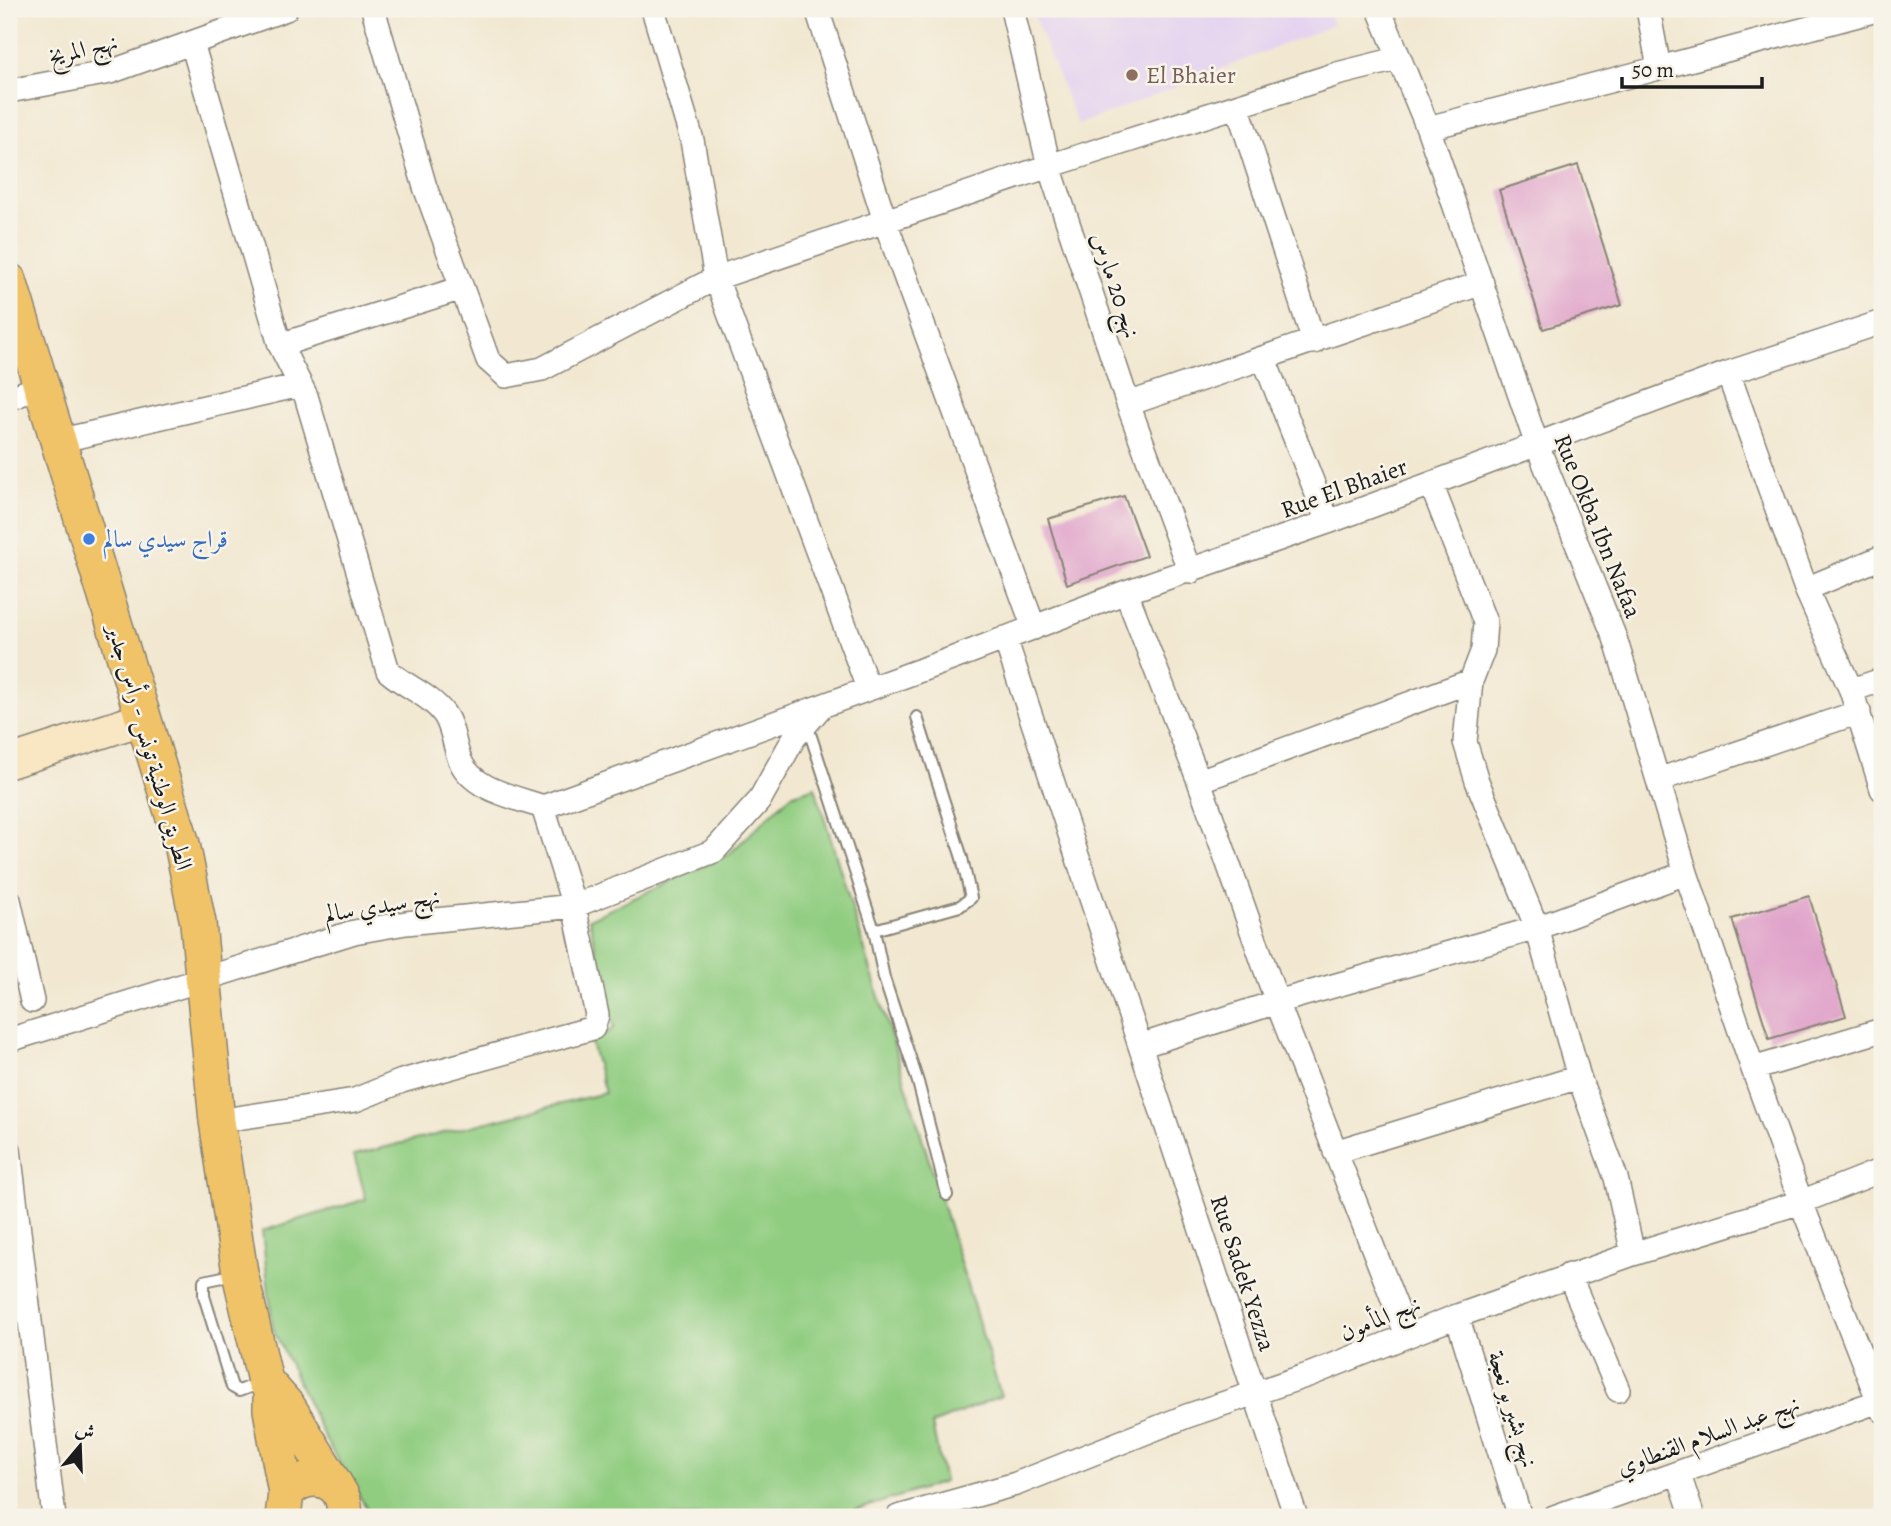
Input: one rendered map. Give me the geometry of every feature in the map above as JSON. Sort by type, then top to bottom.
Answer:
[{"type":"main road","name":"الطريق الوطنية تونس - رأس جدير","points":[[9,281],[142,719],[183,844],[204,981],[218,1121],[240,1273],[268,1385],[279,1507]]},
{"type":"main road","points":[[9,762],[142,719]]},
{"type":"main road","name":"الطريق الوطنية تونس - رأس جدير","points":[[268,1385],[288,1407],[341,1502]]},
{"type":"main road","points":[[279,1507],[292,1486],[310,1478],[320,1478],[341,1502]]},
{"type":"street","name":"نهج المريخ","points":[[9,91],[110,72],[191,43],[235,18],[286,9]]},
{"type":"street","points":[[373,9],[425,187],[488,360],[506,376],[516,377],[542,369],[716,278],[1049,166],[1238,108],[1337,74],[1397,59]]},
{"type":"street","points":[[653,9],[692,140],[716,278],[867,688]]},
{"type":"street","points":[[817,9],[886,223],[1034,628]]},
{"type":"street","name":"نهج 20 مارس","points":[[1012,9],[1049,166],[1128,404],[1190,572]]},
{"type":"street","name":"Rue Okba Ibn Nafaa","points":[[1379,9],[1397,59],[1428,128],[1536,444],[1615,638],[1686,873],[1753,1069],[1801,1202],[1881,1406]]},
{"type":"street","points":[[1648,9],[1660,68]]},
{"type":"street","points":[[1428,128],[1881,9]]},
{"type":"street","points":[[191,43],[279,345],[306,396],[388,671],[406,687],[432,700],[446,716],[460,763],[469,774],[485,786],[542,807],[574,906],[597,1015],[597,1022],[589,1031],[402,1081],[355,1100],[218,1121]]},
{"type":"street","points":[[1238,108],[1314,342]]},
{"type":"street","points":[[1128,404],[1482,283]]},
{"type":"street","points":[[279,345],[462,288]]},
{"type":"street","name":"Rue El Bhaier","points":[[542,807],[1126,592],[1328,522],[1728,373],[1882,322]]},
{"type":"street","points":[[1264,359],[1328,522]]},
{"type":"street","points":[[1728,373],[1806,589],[1851,690],[1882,789]]},
{"type":"street","points":[[9,399],[42,385]]},
{"type":"street","points":[[58,441],[300,385]]},
{"type":"street","points":[[1431,484],[1485,622],[1483,650],[1471,681],[1465,742],[1477,781],[1537,928],[1579,1077],[1616,1178],[1633,1254]]},
{"type":"street","points":[[1806,589],[1882,557]]},
{"type":"street","points":[[1126,592],[1199,781],[1277,1002],[1407,1335]]},
{"type":"street","name":"Rue Sadek Yezza","points":[[1005,638],[1255,1393],[1277,1468],[1296,1517]]},
{"type":"street","points":[[1851,690],[1882,680]]},
{"type":"street","points":[[1199,781],[1471,681]]},
{"type":"street","name":"نهج سيدي سالم","points":[[9,1040],[354,932],[406,923],[574,906],[714,851],[760,800],[806,721],[825,704]]},
{"type":"street","points":[[1658,780],[1859,712]]},
{"type":"street","points":[[1140,1046],[1277,1002],[1537,928],[1686,873]]},
{"type":"street","points":[[9,900],[32,1001]]},
{"type":"street","points":[[1753,1069],[1882,1030]]},
{"type":"street","points":[[1335,1152],[1579,1077]]},
{"type":"street","points":[[9,1150],[11,1203],[54,1517]]},
{"type":"street","name":"نهج المأمون","points":[[906,1516],[1016,1484],[1187,1416],[1569,1275],[1801,1202],[1882,1170]]},
{"type":"street","points":[[1569,1275],[1618,1390]]},
{"type":"street","name":"نهج بشير بو نعجة","points":[[1457,1316],[1520,1517]]},
{"type":"street","name":"نهج عبد السلام القنطاوي","points":[[1554,1517],[1881,1406]]},
{"type":"street","points":[[1679,1475],[1693,1517]]},
{"type":"lane","points":[[874,930],[960,906],[971,898],[962,858],[917,717]]},
{"type":"lane","points":[[806,721],[874,930],[884,978],[918,1082],[947,1195]]},
{"type":"shaded area","name":"El Bhaier","points":[[1031,9],[1327,9],[1333,25],[1078,125]]},
{"type":"green space","points":[[815,787],[1001,1396],[932,1424],[944,1482],[835,1517],[372,1517],[325,1439],[273,1329],[262,1231],[366,1199],[354,1155],[605,1093],[591,1043],[614,1028],[589,919],[728,855],[791,795]]},
{"type":"building","points":[[1578,165],[1622,305],[1543,329],[1499,190]]},
{"type":"building","points":[[1124,496],[1146,556],[1067,584],[1048,519]]},
{"type":"building","points":[[1809,896],[1846,1016],[1769,1039],[1732,919]]},
{"type":"place","name":"El Bhaier","points":[[1132,75]]},
{"type":"place","name":"قراج سيدي سالم","points":[[89,539]]}]
